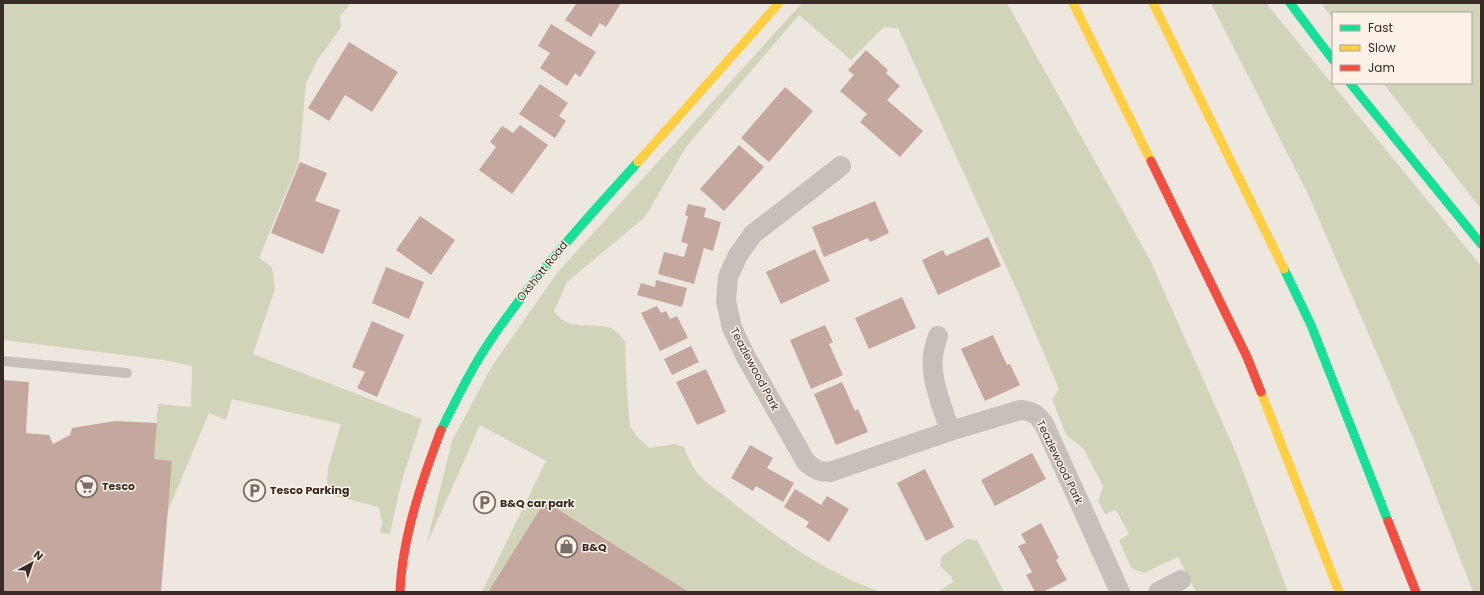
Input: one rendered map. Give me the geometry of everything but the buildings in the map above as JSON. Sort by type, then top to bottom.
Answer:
[{"type":"main road","name":"Oxshott Road","points":[[400,592],[414,506],[424,473],[441,429],[461,388],[503,320],[555,254],[779,3]]},
{"type":"main road","points":[[1073,3],[1247,357],[1339,592]]},
{"type":"main road","points":[[1152,3],[1311,325],[1416,592]]},
{"type":"main road","points":[[1290,3],[1332,59]]},
{"type":"main road","points":[[1351,84],[1481,244]]},
{"type":"street","name":"Teazlewood Park","points":[[841,166],[753,234],[738,255],[728,277],[726,301],[732,328],[746,357],[806,462],[813,469],[821,472],[830,472],[950,431],[1020,410],[1030,411],[1038,416],[1044,424],[1120,592]]},
{"type":"street","points":[[938,336],[933,353],[933,364],[939,396],[950,431]]},
{"type":"street","points":[[1158,592],[1181,580]]},
{"type":"lane","points":[[3,361],[127,373]]},
{"type":"green space","points":[[3,3],[351,3],[340,16],[341,28],[318,59],[306,83],[299,161],[259,258],[272,267],[275,289],[253,354],[422,419],[401,483],[390,534],[380,533],[382,523],[379,507],[335,496],[327,484],[328,468],[341,424],[232,399],[226,420],[209,413],[168,511],[154,459],[158,404],[191,407],[192,366],[163,360],[3,340]]},
{"type":"green space","points":[[802,3],[1007,3],[1150,260],[1237,455],[1288,592],[1196,592],[1178,557],[1144,573],[1131,568],[1119,540],[1129,534],[1116,510],[1105,514],[1098,501],[1103,486],[1083,448],[1066,435],[1052,399],[1059,389],[1019,295],[898,28],[884,27],[851,60],[799,15],[686,147],[645,217],[567,282],[554,311],[566,322],[611,328],[625,341],[630,426],[637,437],[649,448],[676,444],[684,447],[692,466],[703,479],[766,528],[821,565],[882,592],[689,592],[545,501],[488,592],[482,592],[546,461],[480,425],[426,546],[452,441],[492,366],[557,273]]},
{"type":"green space","points":[[1211,3],[1266,3],[1481,266],[1481,592],[1473,592],[1415,442],[1308,194]]},
{"type":"green space","points":[[1321,3],[1481,3],[1481,209],[1384,84],[1472,84],[1472,12],[1332,12],[1332,18]]},
{"type":"green space","points":[[967,539],[977,540],[1004,592],[937,592],[953,582],[952,577],[940,566],[942,556]]},
{"type":"traffic: fast","points":[[1290,3],[1332,59]]},
{"type":"traffic: fast","points":[[1351,84],[1481,244]]},
{"type":"traffic: fast","points":[[441,430],[479,358],[510,312],[563,246],[638,162]]},
{"type":"traffic: fast","points":[[1284,269],[1311,325],[1388,521]]},
{"type":"traffic: slow","points":[[638,162],[779,3]]},
{"type":"traffic: slow","points":[[1073,3],[1151,161]]},
{"type":"traffic: slow","points":[[1153,3],[1284,269]]},
{"type":"traffic: slow","points":[[1261,392],[1339,592]]},
{"type":"traffic: jam","points":[[1151,161],[1247,357],[1261,392]]},
{"type":"traffic: jam","points":[[400,592],[405,551],[414,510],[441,430]]},
{"type":"traffic: jam","points":[[1388,521],[1416,592]]},
{"type":"place","name":"Tesco","points":[[86,486]]},
{"type":"place","name":"Tesco Parking","points":[[254,490]]},
{"type":"place","name":"B&Q car park","points":[[485,503]]},
{"type":"place","name":"B&Q","points":[[567,547]]}]
